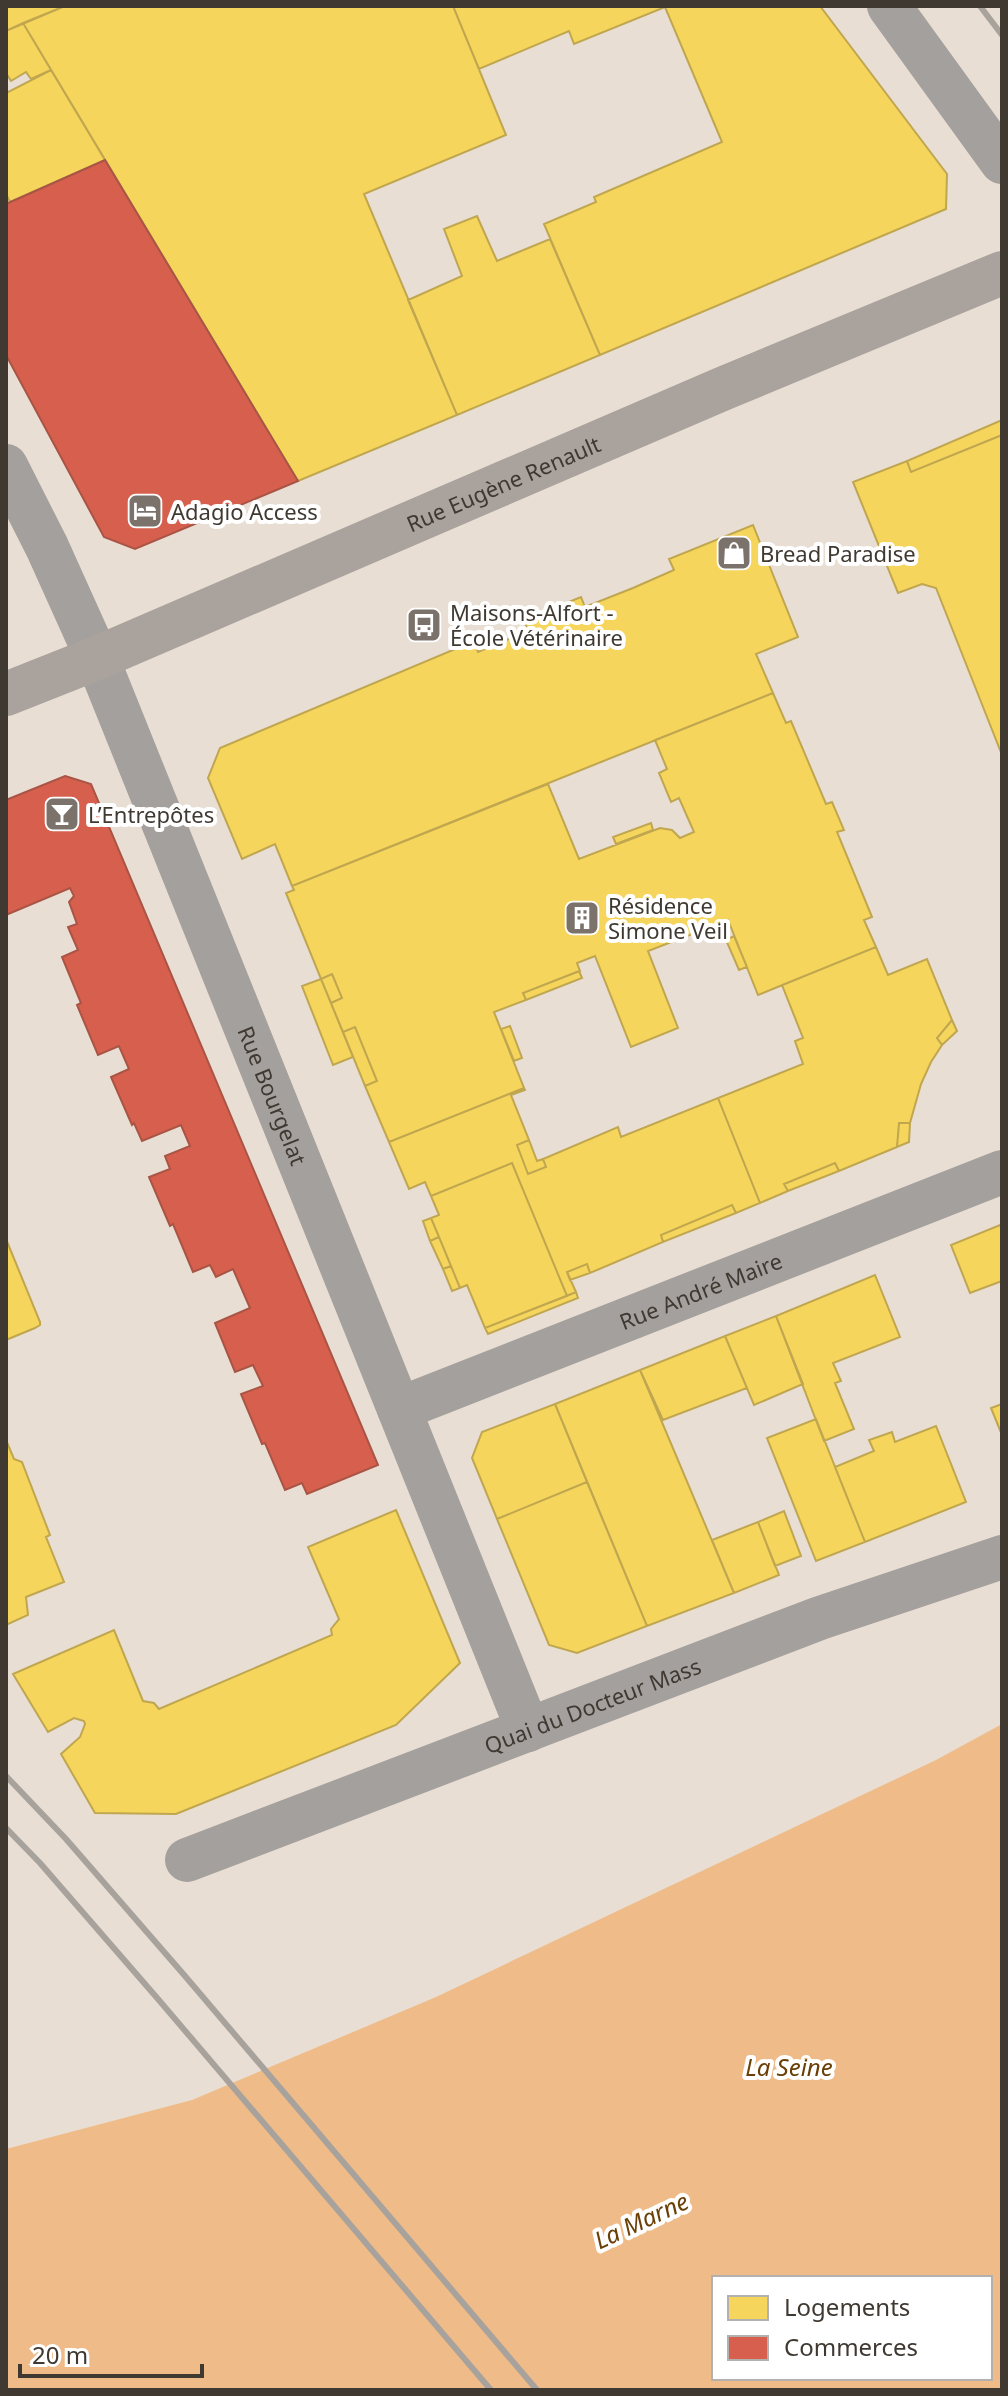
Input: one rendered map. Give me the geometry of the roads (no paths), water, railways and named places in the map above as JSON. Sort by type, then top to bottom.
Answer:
[{"type":"main road","name":"Rue Eugène Renault","points":[[6,694],[1002,273]]},
{"type":"street","points":[[889,6],[1002,162]]},
{"type":"street","name":"Rue Bourgelat","points":[[6,466],[97,658],[528,1730]]},
{"type":"street","name":"Rue André Maire","points":[[399,1409],[1002,1172]]},
{"type":"street","name":"Quai du Docteur Mass","points":[[187,1860],[820,1618],[1002,1557]]},
{"type":"water","name":"La Seine","points":[[1002,1724],[1002,2390],[6,2390],[6,2149],[192,2100],[436,1997],[936,1760]]},
{"type":"railway","points":[[980,6],[1002,35]]},
{"type":"railway","points":[[6,1776],[66,1839],[185,1976],[537,2390]]},
{"type":"railway","points":[[6,1828],[158,1999],[491,2390]]},
{"type":"place","name":"Adagio Access","points":[[145,511]]},
{"type":"place","name":"Bread Paradise","points":[[734,553]]},
{"type":"place","name":"Maisons-Alfort - École Vétérinaire","points":[[424,625]]},
{"type":"place","name":"L’Entrepôtes","points":[[62,814]]},
{"type":"place","name":"Résidence Simone Veil","points":[[582,918]]},
{"type":"water label","name":"La Marne","points":[[641,2220]]}]
